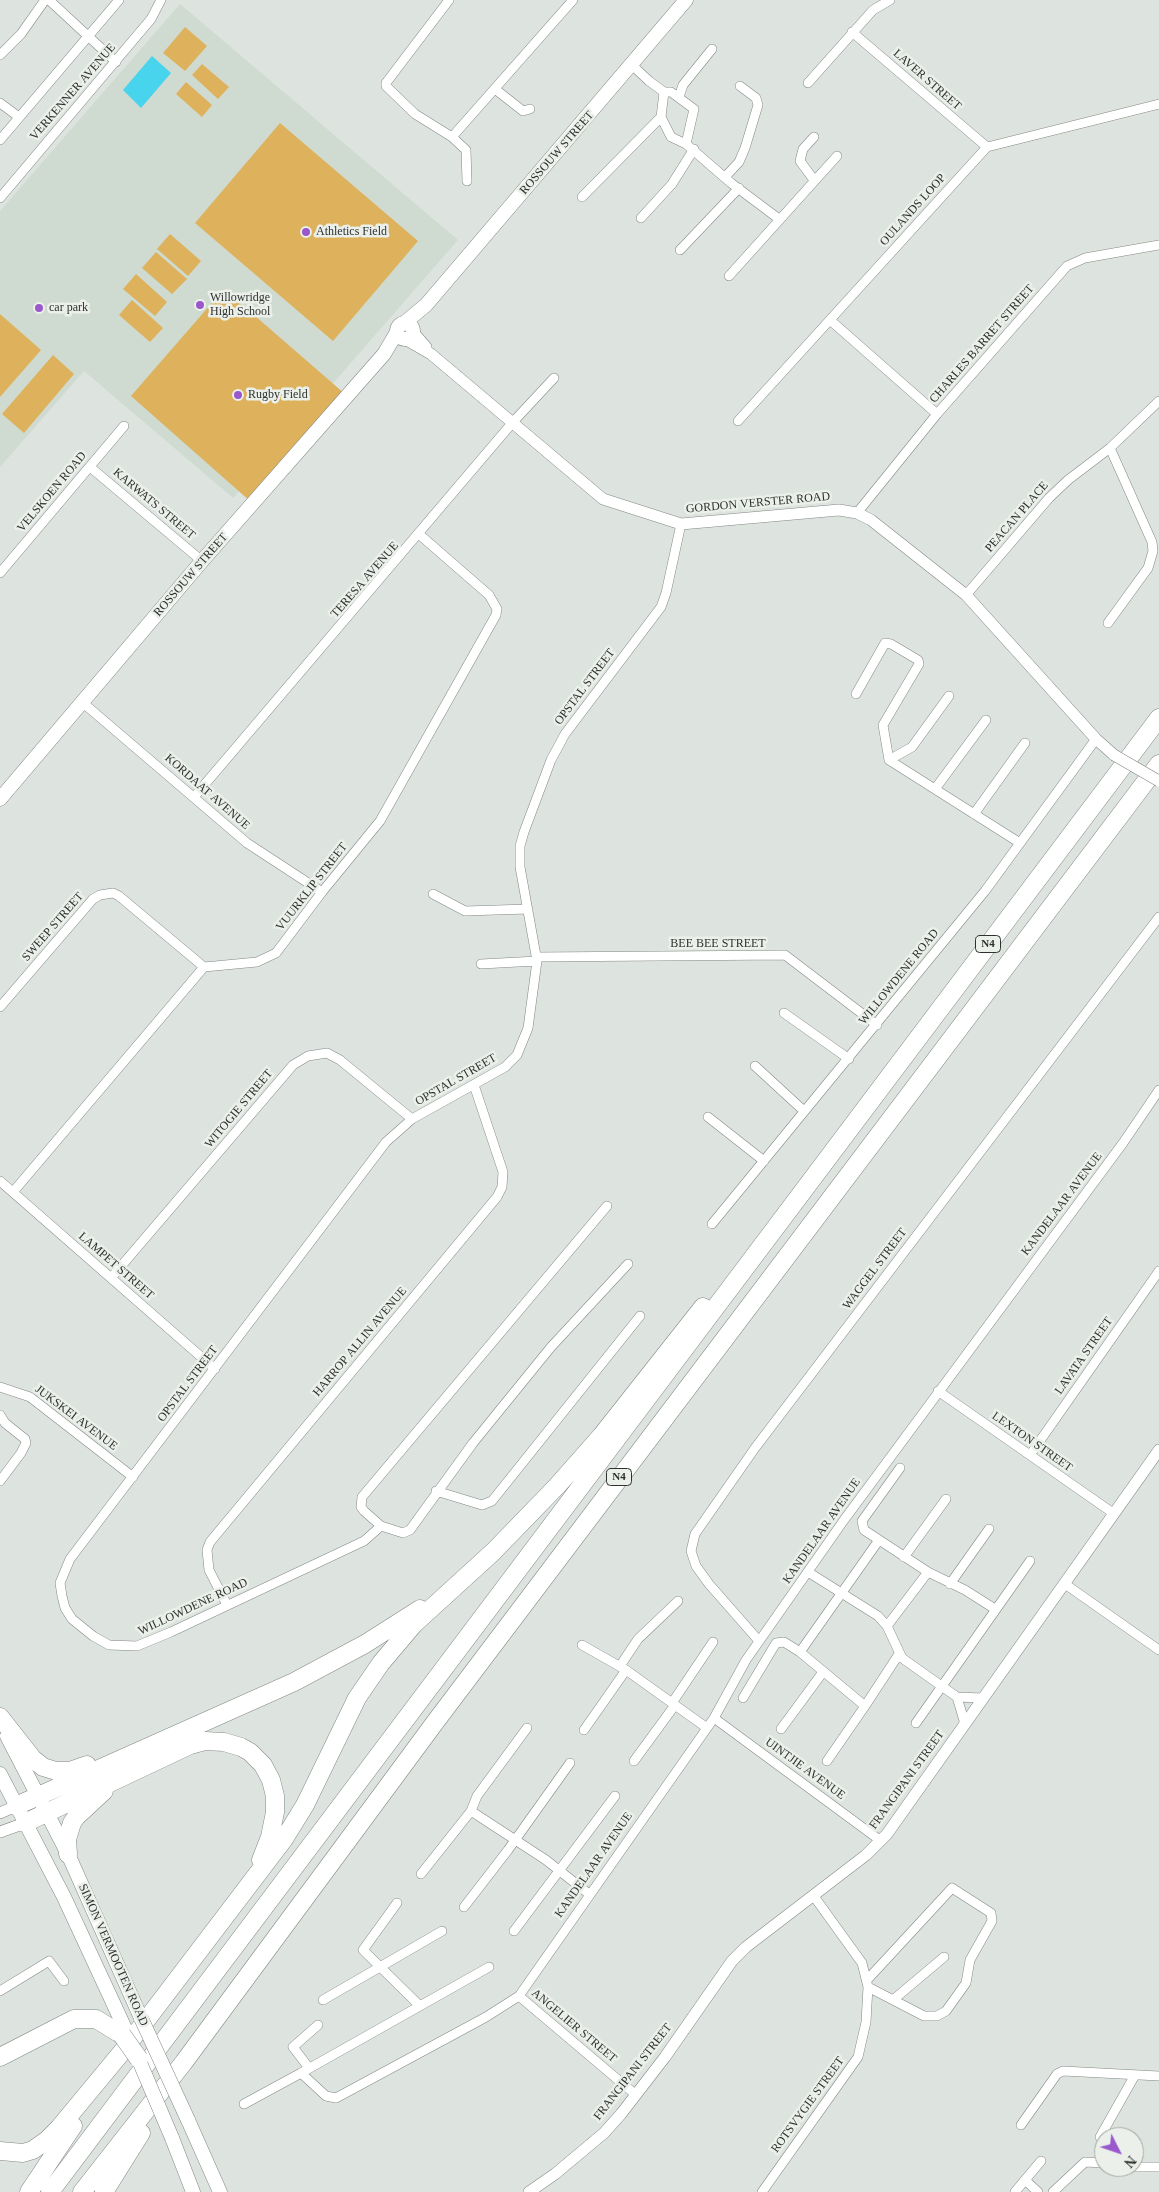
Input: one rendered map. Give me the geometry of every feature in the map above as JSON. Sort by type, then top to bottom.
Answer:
[{"type":"highway","name":"N4","points":[[50,2192],[796,1204],[887,1078],[1159,718]]},
{"type":"highway","name":"N4","points":[[82,2192],[184,2062],[471,1674],[1159,764]]},
{"type":"highway","points":[[0,2151],[23,2153],[33,2150],[47,2140],[251,1881],[297,1819],[347,1717],[369,1680],[414,1624],[526,1520],[602,1435],[789,1197],[887,1078]]},
{"type":"highway","points":[[8,1809],[317,1671],[396,1624],[465,1577]]},
{"type":"highway","points":[[0,1717],[33,1759],[43,1767],[56,1771],[70,1771],[172,1735]]},
{"type":"highway","points":[[25,1823],[123,1775],[190,1745],[205,1741],[224,1742],[241,1746],[250,1752],[268,1772],[274,1789],[276,1806],[270,1837],[251,1881]]},
{"type":"highway","points":[[68,1854],[68,1839],[76,1817],[123,1775]]},
{"type":"highway","points":[[0,2057],[74,2019],[96,2019],[124,2041],[139,2059]]},
{"type":"highway","points":[[28,2192],[124,2041]]},
{"type":"highway","points":[[104,2192],[184,2062]]},
{"type":"main road","name":"ROSSOUW STREET","points":[[0,799],[202,561],[384,354],[406,332],[426,304],[686,0]]},
{"type":"main road","name":"SIMON VERMOOTEN ROAD","points":[[0,1722],[68,1854],[220,2192]]},
{"type":"main road","name":"SIMON VERMOOTEN ROAD","points":[[0,1774],[8,1809],[25,1823],[64,1897],[124,2041]]},
{"type":"main road","points":[[139,2059],[193,2192]]},
{"type":"street","points":[[0,55],[21,34],[45,0]]},
{"type":"street","points":[[49,0],[116,62]]},
{"type":"street","points":[[0,140],[119,0]]},
{"type":"street","name":"VERKENNER AVENUE","points":[[0,198],[151,19],[161,0]]},
{"type":"street","points":[[449,0],[386,82],[386,86],[415,114],[452,137],[466,150],[467,181]]},
{"type":"street","points":[[452,137],[573,0]]},
{"type":"street","points":[[808,84],[873,10],[890,0]]},
{"type":"street","name":"LAVER STREET","points":[[852,32],[987,147]]},
{"type":"street","points":[[678,97],[683,85],[712,49]]},
{"type":"street","points":[[632,65],[664,92],[671,92],[694,109],[690,146],[672,184],[641,218]]},
{"type":"street","points":[[725,177],[739,162],[746,148],[758,105],[756,98],[740,86]]},
{"type":"street","points":[[495,89],[523,111],[530,109]]},
{"type":"street","points":[[664,92],[661,116],[671,137],[690,146],[779,220]]},
{"type":"street","points":[[0,103],[19,117]]},
{"type":"street","points":[[987,147],[1159,104]]},
{"type":"street","points":[[582,197],[661,116]]},
{"type":"street","points":[[814,137],[802,150],[800,161],[814,180]]},
{"type":"street","name":"OULANDS LOOP","points":[[738,421],[987,147]]},
{"type":"street","points":[[729,276],[837,156]]},
{"type":"street","points":[[680,250],[739,188]]},
{"type":"street","name":"CHARLES BARRET STREET","points":[[857,513],[937,414],[1067,266],[1085,258],[1159,244]]},
{"type":"street","points":[[830,320],[937,414]]},
{"type":"street","name":"GORDON VERSTER ROAD","points":[[406,332],[602,498],[680,524],[821,510],[857,513],[878,524],[966,595],[1096,739],[1114,755],[1159,781]]},
{"type":"street","name":"TERESA AVENUE","points":[[194,797],[420,534],[513,422],[554,378]]},
{"type":"street","name":"PEACAN PLACE","points":[[966,595],[1049,498],[1068,480],[1110,448],[1159,401]]},
{"type":"street","name":"VELSKOEN ROAD","points":[[0,573],[124,426]]},
{"type":"street","points":[[1108,623],[1148,568],[1153,551],[1152,542],[1110,448]]},
{"type":"street","name":"KARWATS STREET","points":[[90,466],[202,561]]},
{"type":"street","name":"OPSTAL STREET","points":[[70,1559],[386,1142],[412,1119],[505,1067],[517,1055],[528,1028],[537,959],[520,867],[520,846],[551,760],[569,728],[661,607],[666,593],[680,524]]},
{"type":"street","name":"VUURKLIP STREET","points":[[204,967],[258,962],[268,959],[276,953],[322,892],[380,821],[496,615],[497,609],[489,595],[420,534]]},
{"type":"street","points":[[856,694],[885,643],[891,644],[918,660],[919,664],[883,725],[889,760],[1020,843]]},
{"type":"street","points":[[889,760],[912,747],[949,696]]},
{"type":"street","name":"KORDAAT AVENUE","points":[[82,702],[254,848],[322,892]]},
{"type":"street","points":[[935,789],[986,720]]},
{"type":"street","name":"WILLOWDENE ROAD","points":[[712,1224],[985,891],[1096,739]]},
{"type":"street","points":[[974,814],[1025,743]]},
{"type":"street","name":"SWEEP STREET","points":[[0,1008],[93,899],[100,894],[113,893],[119,896],[204,967]]},
{"type":"street","points":[[433,894],[465,911],[528,909]]},
{"type":"street","name":"WAGGEL STREET","points":[[759,1641],[709,1584],[696,1566],[691,1551],[695,1534],[754,1448],[1159,917]]},
{"type":"street","name":"BEE BEE STREET","points":[[481,964],[537,959],[785,956],[877,1025]]},
{"type":"street","points":[[12,1192],[204,967]]},
{"type":"street","points":[[784,1013],[848,1059]]},
{"type":"street","name":"WITOGIE STREET","points":[[111,1278],[293,1065],[308,1056],[327,1053],[340,1060],[412,1119]]},
{"type":"street","points":[[755,1066],[804,1111]]},
{"type":"street","name":"HARROP ALLIN AVENUE","points":[[227,1605],[209,1570],[207,1550],[210,1542],[497,1197],[502,1187],[504,1172],[474,1085]]},
{"type":"street","name":"KANDELAAR AVENUE","points":[[519,1996],[714,1718],[746,1660],[759,1641],[938,1391],[1123,1143],[1159,1090]]},
{"type":"street","points":[[708,1117],[764,1160]]},
{"type":"street","name":"LAMPET STREET","points":[[0,1181],[215,1369]]},
{"type":"street","points":[[607,1206],[362,1497],[361,1507],[380,1526],[403,1533],[410,1530],[436,1491],[551,1348],[628,1264]]},
{"type":"street","name":"LAVATA STREET","points":[[1030,1455],[1159,1271]]},
{"type":"street","points":[[436,1491],[482,1505],[492,1501],[640,1316]]},
{"type":"street","name":"JUKSKEI AVENUE","points":[[0,1387],[30,1397],[133,1477]]},
{"type":"street","name":"LEXTON STREET","points":[[938,1391],[1113,1513]]},
{"type":"street","points":[[0,1415],[5,1423],[25,1439],[26,1443],[22,1453],[0,1481]]},
{"type":"street","name":"FRANGIPANI STREET","points":[[529,2192],[555,2174],[611,2126],[636,2095],[732,1961],[755,1939],[881,1841],[895,1825],[964,1724],[1159,1450]]},
{"type":"street","points":[[900,1468],[862,1521],[864,1530],[928,1572],[965,1590],[995,1609]]},
{"type":"street","points":[[904,1557],[946,1499]]},
{"type":"street","name":"WILLOWDENE ROAD","points":[[70,1559],[60,1584],[65,1608],[81,1628],[109,1645],[137,1646],[364,1541],[380,1526]]},
{"type":"street","points":[[950,1584],[989,1529]]},
{"type":"street","points":[[800,1652],[879,1540]]},
{"type":"street","points":[[916,1722],[940,1685],[1030,1562]]},
{"type":"street","points":[[808,1572],[878,1616],[887,1626],[899,1654],[940,1685],[957,1696],[983,1698]]},
{"type":"street","points":[[887,1626],[928,1572]]},
{"type":"street","points":[[1065,1584],[1159,1650]]},
{"type":"street","points":[[584,1730],[623,1668],[638,1639],[678,1601]]},
{"type":"street","points":[[634,1761],[674,1704],[713,1642]]},
{"type":"street","points":[[742,1698],[776,1643],[784,1642],[800,1652],[865,1706]]},
{"type":"street","points":[[582,1645],[623,1668],[707,1728]]},
{"type":"street","points":[[827,1761],[899,1654]]},
{"type":"street","points":[[782,1729],[823,1672]]},
{"type":"street","points":[[957,1696],[964,1724]]},
{"type":"street","name":"UINTJIE AVENUE","points":[[714,1718],[881,1841]]},
{"type":"street","points":[[421,1874],[471,1812],[477,1796],[527,1728]]},
{"type":"street","points":[[464,1907],[570,1763]]},
{"type":"street","points":[[514,1931],[615,1796]]},
{"type":"street","points":[[471,1812],[515,1840],[589,1894]]},
{"type":"street","points":[[0,1832],[25,1823]]},
{"type":"street","points":[[952,1888],[991,1913],[992,1920],[970,1960],[966,1983],[946,2011],[938,2016],[924,2016],[894,2000],[868,1984],[952,1888]]},
{"type":"street","name":"ROTSVYGIE STREET","points":[[762,2192],[858,2057],[866,2022],[868,1984],[858,1954],[813,1895]]},
{"type":"street","points":[[397,1903],[363,1948],[364,1952],[382,1967],[419,2006]]},
{"type":"street","points":[[323,2000],[442,1931]]},
{"type":"street","points":[[894,2000],[944,1956]]},
{"type":"street","points":[[0,1991],[49,1961],[64,1981]]},
{"type":"street","points":[[244,2104],[489,1967]]},
{"type":"street","points":[[318,2025],[292,2047],[305,2071],[326,2096],[336,2098],[486,2017],[519,1996]]},
{"type":"street","name":"ANGELIER STREET","points":[[519,1996],[636,2095]]},
{"type":"street","points":[[1021,2125],[1061,2072],[1159,2076]]},
{"type":"street","points":[[1106,2127],[1135,2075]]},
{"type":"street","points":[[1015,2192],[1040,2161]]},
{"type":"street","points":[[1053,2192],[1085,2162],[1094,2162]]},
{"type":"street","points":[[1144,2167],[1159,2167]]},
{"type":"street","name":"FRANGIPANI STREET","points":[[540,2192],[555,2174]]},
{"type":"street","points":[[1025,2180],[1038,2192]]},
{"type":"shaded area","name":"Willowridge High School","points":[[180,4],[458,240],[233,498],[84,371],[0,467],[0,211]]},
{"type":"shaded area","points":[[185,27],[207,46],[185,71],[163,53]]},
{"type":"shaded area","points":[[202,64],[229,87],[218,99],[192,75]]},
{"type":"shaded area","points":[[186,82],[212,105],[202,117],[176,94]]},
{"type":"shaded area","name":"Athletics Field","points":[[280,123],[418,241],[333,341],[195,223]]},
{"type":"shaded area","points":[[170,234],[201,261],[188,276],[157,249]]},
{"type":"shaded area","points":[[156,252],[187,279],[172,294],[142,268]]},
{"type":"shaded area","points":[[136,274],[167,302],[155,316],[123,289]]},
{"type":"shaded area","name":"Rugby Field","points":[[224,289],[345,394],[251,502],[131,396]]},
{"type":"shaded area","points":[[132,300],[163,328],[150,342],[119,315]]},
{"type":"shaded area","points":[[0,314],[41,350],[0,397]]},
{"type":"shaded area","points":[[53,355],[74,374],[24,433],[2,414]]},
{"type":"water","points":[[152,56],[171,73],[141,108],[123,90]]},
{"type":"place","name":"Athletics Field","points":[[306,232]]},
{"type":"place","name":"Willowridge High School","points":[[200,305]]},
{"type":"place","name":"car park","points":[[39,308]]},
{"type":"place","name":"Rugby Field","points":[[238,395]]}]
